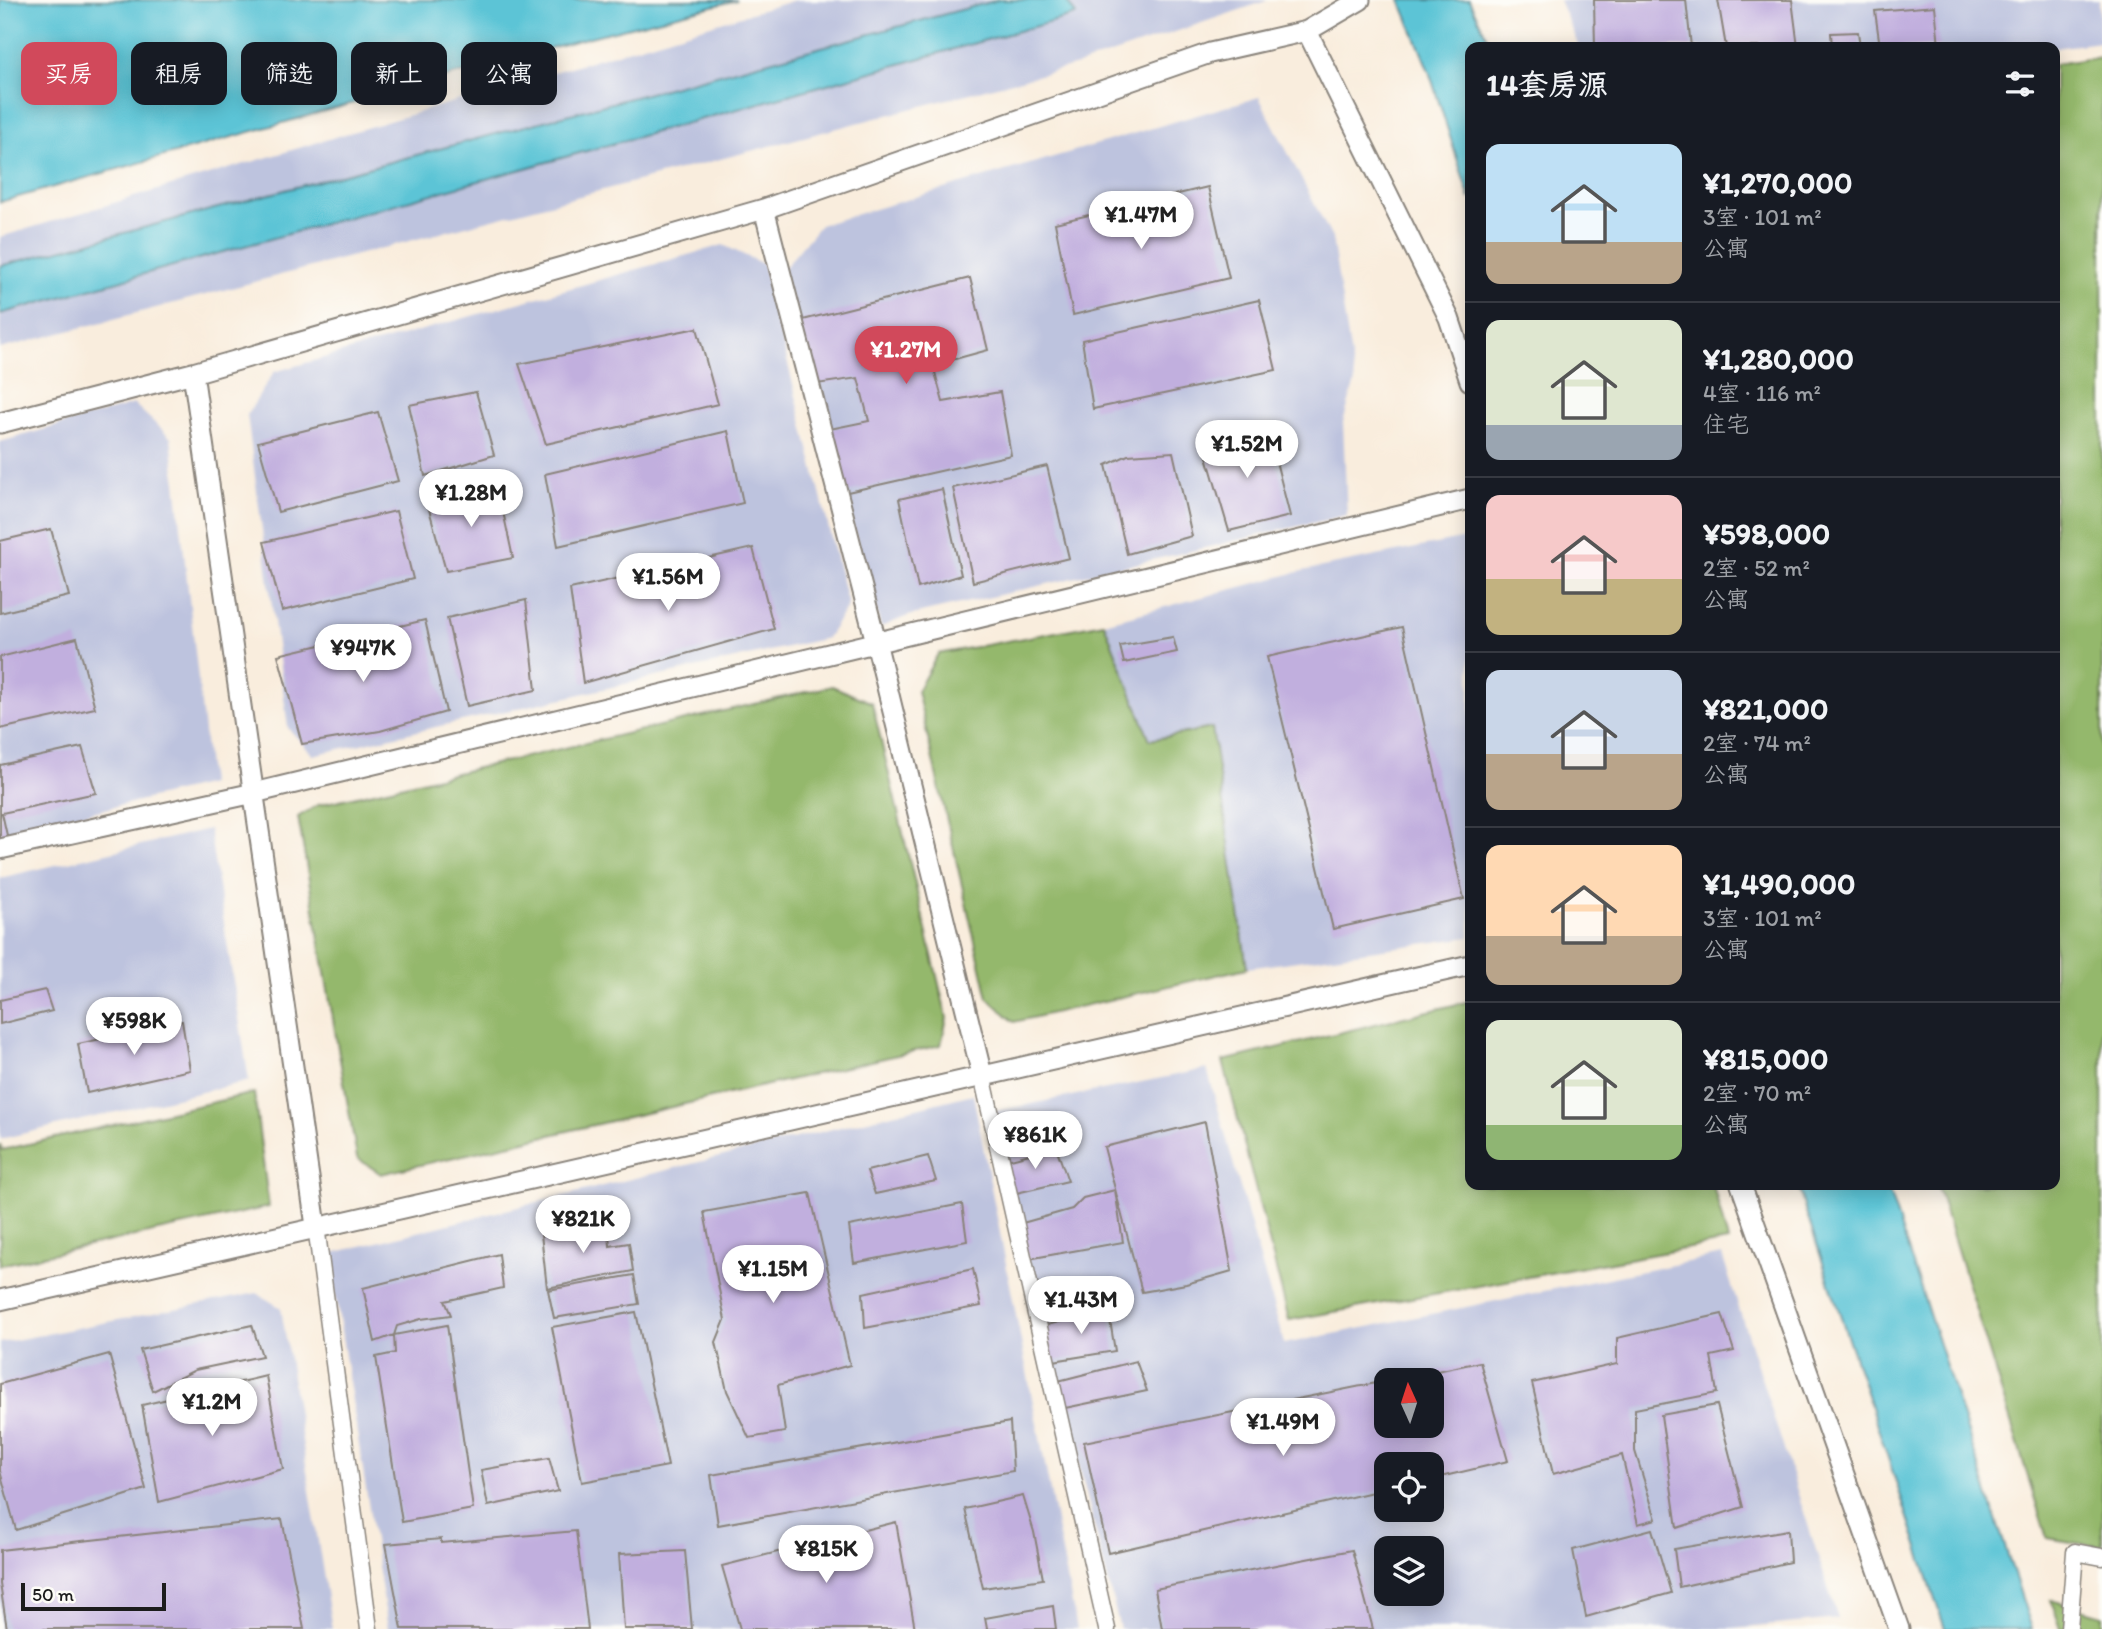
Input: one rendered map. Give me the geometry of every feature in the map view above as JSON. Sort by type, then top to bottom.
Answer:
[{"type":"street","points":[[0,423],[193,373],[764,209],[1210,53],[1307,31],[1360,0]]},
{"type":"street","points":[[1307,31],[1449,318],[1465,365]]},
{"type":"street","points":[[764,209],[876,642],[982,1075],[1107,1629]]},
{"type":"street","points":[[193,373],[316,1226],[369,1629]]},
{"type":"street","points":[[0,849],[254,793],[1465,500]]},
{"type":"street","points":[[0,1300],[1465,966]]},
{"type":"street","points":[[1743,1190],[1899,1629]]},
{"type":"street","points":[[2069,1629],[2076,1552],[2102,1557]]},
{"type":"shaded area","points":[[795,0],[1269,0],[1081,64],[0,349],[0,237],[461,100],[461,105],[557,105],[557,71]]},
{"type":"shaded area","points":[[1559,0],[2099,0],[2100,42],[2060,47],[2060,42],[1577,42]]},
{"type":"shaded area","points":[[1259,97],[1332,238],[1355,382],[1343,422],[1347,515],[908,616],[881,627],[781,272],[820,225]]},
{"type":"shaded area","points":[[723,245],[763,264],[848,605],[827,638],[313,755],[288,728],[247,415],[274,372]]},
{"type":"shaded area","points":[[134,404],[171,438],[210,784],[0,834],[0,442]]},
{"type":"shaded area","points":[[1465,538],[1465,938],[1247,968],[1212,728],[1151,741],[1104,623],[1298,572]]},
{"type":"shaded area","points":[[209,829],[249,1081],[0,1139],[0,878]]},
{"type":"shaded area","points":[[1207,1069],[1284,1344],[1722,1255],[1838,1619],[1732,1629],[1120,1629],[991,1112]]},
{"type":"shaded area","points":[[973,1094],[1077,1629],[388,1629],[329,1254]]},
{"type":"shaded area","points":[[257,1293],[281,1308],[332,1629],[0,1629],[0,1343]]},
{"type":"green space","points":[[2102,57],[2102,1547],[2047,1538],[1939,1190],[2060,1190],[2060,63]]},
{"type":"green space","points":[[1104,623],[1150,740],[1212,728],[1247,968],[1014,1022],[988,998],[917,691],[938,654]]},
{"type":"green space","points":[[832,686],[872,703],[947,1018],[941,1045],[381,1174],[357,1158],[298,817],[318,805]]},
{"type":"green space","points":[[1465,1002],[1465,1190],[1714,1190],[1728,1241],[1289,1320],[1223,1061]]},
{"type":"green space","points":[[254,1093],[269,1207],[0,1265],[0,1144],[2,1150]]},
{"type":"green space","points":[[2051,1600],[2102,1615],[2102,1629],[2061,1629]]},
{"type":"water","points":[[0,0],[737,0],[557,46],[557,42],[461,42],[461,73],[447,77],[447,42],[351,42],[351,104],[0,202]]},
{"type":"water","points":[[998,0],[1066,0],[1076,15],[0,314],[0,266]]},
{"type":"water","points":[[1400,0],[1469,0],[1490,42],[1465,42],[1465,183],[1429,71]]},
{"type":"water","points":[[1799,1190],[1889,1190],[2032,1629],[1945,1629]]},
{"type":"building","points":[[1594,0],[1686,0],[1690,42],[1595,42]]},
{"type":"building","points":[[1718,0],[1792,0],[1797,42],[1725,42]]},
{"type":"building","points":[[1935,6],[1939,42],[1879,42],[1875,11]]},
{"type":"building","points":[[1858,32],[1859,42],[1832,42],[1831,33]]},
{"type":"building","points":[[1208,187],[1229,278],[1073,315],[1055,223]]},
{"type":"building","points":[[970,278],[988,350],[933,365],[943,402],[1000,392],[1011,455],[843,493],[825,430],[869,421],[858,378],[817,384],[799,321]]},
{"type":"building","points":[[1259,300],[1276,370],[1093,409],[1082,340]]},
{"type":"building","points":[[697,328],[718,404],[546,444],[519,364]]},
{"type":"building","points":[[476,392],[494,455],[425,476],[409,405]]},
{"type":"building","points":[[378,412],[398,481],[278,512],[258,442]]},
{"type":"building","points":[[1268,430],[1290,516],[1229,531],[1203,443]]},
{"type":"building","points":[[728,431],[743,503],[558,546],[545,474]]},
{"type":"building","points":[[1173,452],[1192,536],[1127,554],[1106,465],[1128,455]]},
{"type":"building","points":[[1047,466],[1069,558],[973,582],[953,488]]},
{"type":"building","points":[[498,488],[513,558],[446,571],[427,502]]},
{"type":"building","points":[[942,489],[961,575],[918,588],[899,499]]},
{"type":"building","points":[[396,511],[413,579],[282,611],[264,542]]},
{"type":"building","points":[[51,529],[69,596],[0,613],[0,541]]},
{"type":"building","points":[[753,548],[774,629],[583,683],[570,589]]},
{"type":"building","points":[[526,600],[536,690],[467,706],[447,618]]},
{"type":"building","points":[[425,620],[446,712],[380,731],[302,744],[278,655]]},
{"type":"building","points":[[1402,627],[1464,899],[1333,929],[1267,657]]},
{"type":"building","points":[[1173,637],[1177,652],[1124,663],[1120,646]]},
{"type":"building","points":[[77,638],[95,708],[0,729],[0,657]]},
{"type":"building","points":[[82,747],[96,793],[2,813],[8,840],[0,842],[0,765]]},
{"type":"building","points":[[45,990],[52,1011],[0,1024],[0,1000]]},
{"type":"building","points":[[182,1021],[190,1070],[87,1093],[78,1044]]},
{"type":"building","points":[[1205,1122],[1232,1271],[1186,1284],[1142,1292],[1104,1147]]},
{"type":"building","points":[[1056,1147],[1068,1181],[1012,1194],[1003,1161]]},
{"type":"building","points":[[928,1156],[936,1181],[875,1194],[867,1171]]},
{"type":"building","points":[[1115,1190],[1123,1242],[1028,1259],[1019,1224],[1072,1209],[1083,1198]]},
{"type":"building","points":[[810,1193],[850,1365],[778,1385],[785,1432],[749,1438],[727,1391],[716,1342],[725,1320],[704,1212]]},
{"type":"building","points":[[962,1204],[967,1241],[854,1263],[849,1226]]},
{"type":"building","points":[[608,1222],[610,1246],[629,1243],[633,1271],[547,1288],[541,1234]]},
{"type":"building","points":[[499,1254],[503,1288],[445,1301],[451,1315],[397,1326],[394,1335],[375,1342],[363,1288]]},
{"type":"building","points":[[973,1269],[981,1306],[865,1328],[863,1293]]},
{"type":"building","points":[[634,1275],[639,1304],[554,1318],[548,1290]]},
{"type":"building","points":[[1108,1308],[1115,1351],[1053,1361],[1044,1326]]},
{"type":"building","points":[[636,1312],[668,1466],[582,1482],[552,1327]]},
{"type":"building","points":[[1722,1314],[1734,1351],[1711,1356],[1717,1393],[1635,1409],[1635,1451],[1656,1519],[1638,1524],[1622,1455],[1553,1474],[1532,1383],[1617,1364],[1617,1338]]},
{"type":"building","points":[[252,1325],[262,1356],[195,1370],[153,1391],[140,1350]]},
{"type":"building","points":[[447,1325],[473,1509],[402,1522],[376,1357],[395,1353],[394,1335]]},
{"type":"building","points":[[109,1354],[146,1489],[16,1530],[0,1471],[0,1384]]},
{"type":"building","points":[[1136,1361],[1147,1391],[1065,1408],[1058,1381]]},
{"type":"building","points":[[1480,1362],[1508,1461],[1444,1476],[1444,1452],[1374,1452],[1374,1492],[1108,1553],[1084,1442],[1374,1383],[1374,1438],[1444,1438],[1444,1370]]},
{"type":"building","points":[[266,1376],[283,1469],[159,1502],[142,1405]]},
{"type":"building","points":[[1717,1405],[1743,1507],[1677,1528],[1661,1415]]},
{"type":"building","points":[[1010,1422],[1013,1471],[718,1525],[711,1475]]},
{"type":"building","points":[[549,1458],[558,1491],[488,1506],[481,1470]]},
{"type":"building","points":[[1023,1496],[1034,1532],[1043,1579],[983,1588],[965,1509]]},
{"type":"building","points":[[282,1519],[304,1629],[7,1629],[0,1584],[0,1550]]},
{"type":"building","points":[[896,1522],[915,1629],[740,1629],[722,1566]]},
{"type":"building","points":[[1652,1529],[1671,1593],[1586,1617],[1573,1550]]},
{"type":"building","points":[[1788,1530],[1790,1562],[1679,1587],[1674,1549]]},
{"type":"building","points":[[576,1531],[588,1629],[402,1629],[386,1544],[441,1539],[441,1543]]},
{"type":"building","points":[[1352,1550],[1373,1629],[1162,1629],[1155,1589]]},
{"type":"building","points":[[685,1551],[692,1629],[624,1629],[619,1554]]},
{"type":"building","points":[[1053,1606],[1056,1629],[987,1629],[985,1618]]}]
